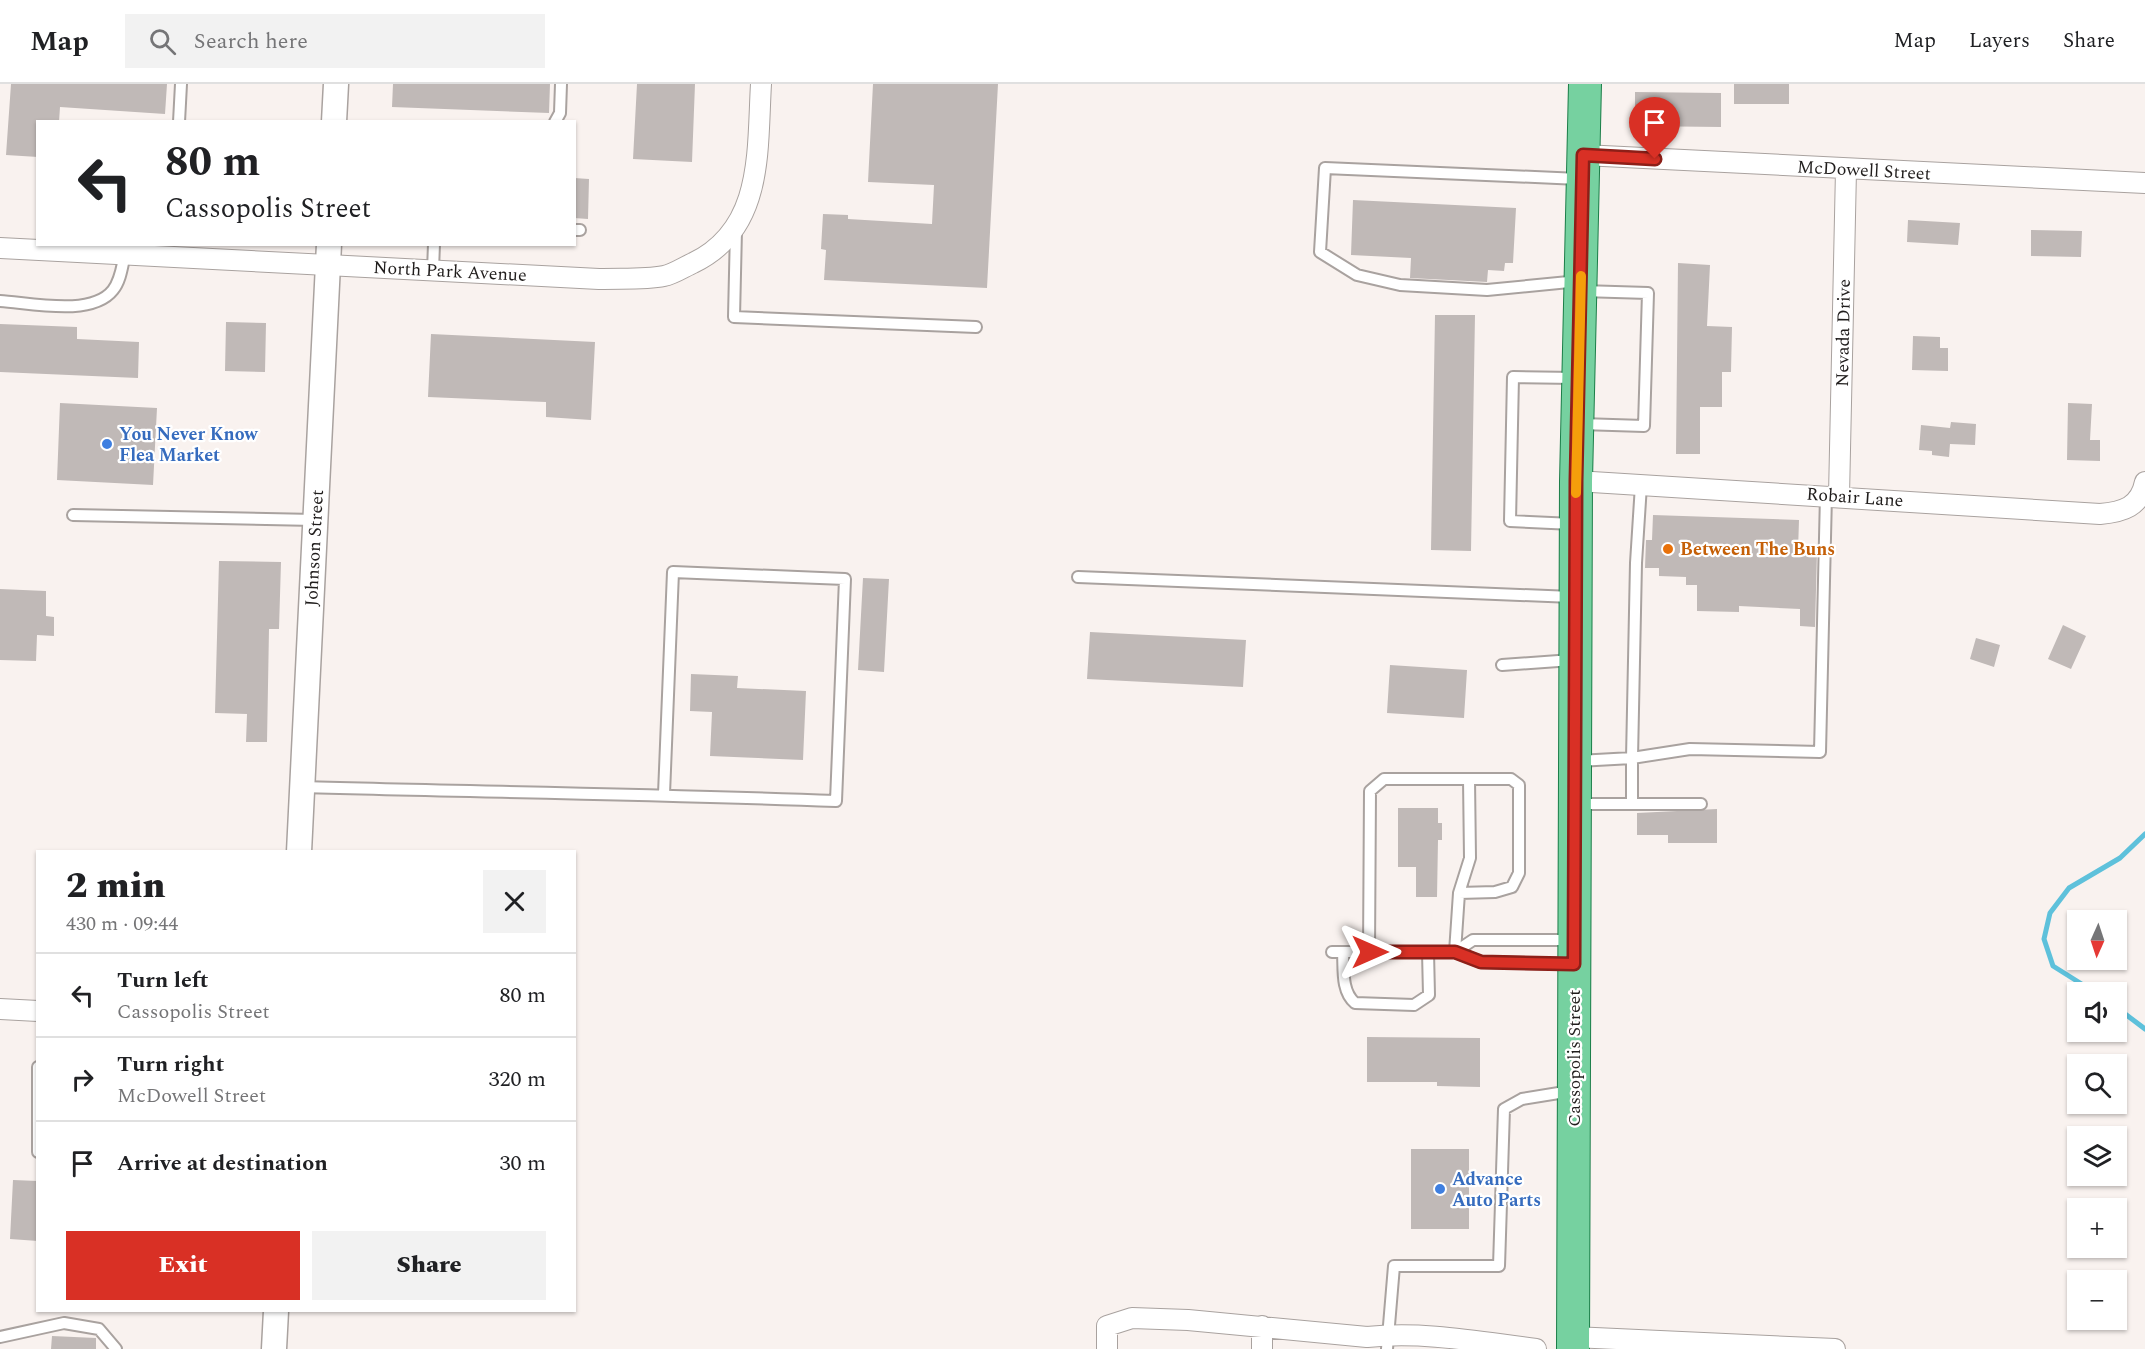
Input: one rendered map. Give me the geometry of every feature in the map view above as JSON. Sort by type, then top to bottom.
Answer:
[{"type":"main road","name":"Cassopolis Street","points":[[1573,1343],[1576,481],[1585,84]]},
{"type":"street","points":[[334,120],[336,84]]},
{"type":"street","name":"North Park Avenue","points":[[0,248],[329,254],[434,270],[599,279],[665,276],[705,257],[736,230],[748,206],[756,161],[761,84]]},
{"type":"street","name":"McDowell Street","points":[[1583,167],[1846,170],[2145,183]]},
{"type":"street","name":"Nevada Drive","points":[[1833,496],[1846,170]]},
{"type":"street","name":"Johnson Street","points":[[299,850],[329,254]]},
{"type":"street","name":"Robair Lane","points":[[1576,481],[2100,514],[2122,513],[2132,507],[2143,494],[2145,482]]},
{"type":"street","points":[[0,1009],[36,1011]]},
{"type":"street","points":[[274,1349],[276,1312]]},
{"type":"street","points":[[1107,1349],[1107,1326],[1132,1318],[1262,1326],[1367,1337],[1387,1342],[1463,1338],[1536,1349]]},
{"type":"street","points":[[1262,1326],[1262,1349]]},
{"type":"street","points":[[1573,1343],[1835,1349]]},
{"type":"lane","points":[[179,120],[181,84]]},
{"type":"lane","points":[[556,120],[560,113],[561,84]]},
{"type":"lane","points":[[1577,424],[1644,426],[1648,293],[1581,286],[1487,290],[1400,285],[1357,275],[1320,252],[1325,168],[1583,167]]},
{"type":"lane","points":[[736,230],[734,317],[976,327]]},
{"type":"lane","points":[[434,246],[434,270]]},
{"type":"lane","points":[[0,301],[86,306],[112,292],[118,282],[114,251]]},
{"type":"lane","points":[[1576,524],[1510,521],[1512,377],[1578,378]]},
{"type":"lane","points":[[1632,803],[1636,563],[1641,485]]},
{"type":"lane","points":[[1575,761],[1632,758],[1690,749],[1820,752],[1833,496]]},
{"type":"lane","points":[[73,515],[316,520]]},
{"type":"lane","points":[[302,786],[611,796],[664,794],[836,801],[845,579],[673,573],[664,794]]},
{"type":"lane","points":[[1078,576],[1576,597]]},
{"type":"lane","points":[[1502,665],[1575,660]]},
{"type":"lane","points":[[1370,952],[1370,791],[1384,779],[1511,779],[1519,785],[1519,873],[1512,887],[1495,892],[1459,893]]},
{"type":"lane","points":[[1455,952],[1459,893],[1470,858],[1469,779]]},
{"type":"lane","points":[[1575,804],[1701,804]]},
{"type":"lane","points":[[1455,952],[1473,940],[1574,952]]},
{"type":"lane","points":[[1428,952],[1429,995],[1414,1005],[1354,1003],[1348,997],[1338,952],[1370,952],[1428,952],[1455,952],[1481,962],[1574,952]]},
{"type":"lane","points":[[1387,1342],[1394,1266],[1499,1266],[1504,1109],[1522,1099],[1574,1091]]},
{"type":"lane","points":[[0,1337],[64,1323],[99,1329],[116,1349]]},
{"type":"building","points":[[11,84],[167,84],[165,114],[60,107],[59,120],[36,120],[36,157],[6,155]]},
{"type":"building","points":[[393,84],[550,84],[549,113],[392,107]]},
{"type":"building","points":[[637,84],[695,84],[692,162],[633,159]]},
{"type":"building","points":[[873,84],[998,84],[987,288],[824,280],[826,250],[821,249],[823,214],[848,215],[848,219],[932,224],[934,185],[868,182]]},
{"type":"building","points":[[1734,84],[1789,84],[1789,104],[1734,104]]},
{"type":"building","points":[[1635,92],[1721,93],[1721,127],[1635,126]]},
{"type":"building","points":[[576,178],[589,179],[588,219],[576,218]]},
{"type":"building","points":[[1353,200],[1516,208],[1513,263],[1505,263],[1504,271],[1488,270],[1487,282],[1410,278],[1411,258],[1351,255]]},
{"type":"building","points":[[1908,220],[1960,223],[1958,245],[1907,242]]},
{"type":"building","points":[[2031,230],[2082,231],[2081,257],[2031,256]]},
{"type":"building","points":[[1678,263],[1710,265],[1707,326],[1732,327],[1731,372],[1722,372],[1722,407],[1700,407],[1700,454],[1676,454]]},
{"type":"building","points":[[1435,315],[1475,315],[1471,551],[1431,550]]},
{"type":"building","points":[[226,322],[266,323],[265,372],[225,371]]},
{"type":"building","points":[[0,324],[77,327],[77,339],[139,342],[138,378],[0,372]]},
{"type":"building","points":[[431,334],[595,342],[591,420],[546,417],[546,402],[428,397]]},
{"type":"building","points":[[1913,336],[1940,337],[1940,348],[1948,348],[1948,371],[1912,370]]},
{"type":"building","name":"You Never Know Flea Market","points":[[60,403],[157,408],[153,485],[57,480]]},
{"type":"building","points":[[2068,403],[2092,404],[2090,440],[2100,440],[2100,461],[2067,460]]},
{"type":"building","points":[[1951,422],[1976,424],[1975,445],[1950,444],[1949,457],[1932,455],[1932,451],[1919,450],[1921,425],[1950,428]]},
{"type":"building","points":[[1653,515],[1799,520],[1798,551],[1817,552],[1815,627],[1800,626],[1800,609],[1739,606],[1739,612],[1697,611],[1697,585],[1686,585],[1686,577],[1659,576],[1659,568],[1645,568],[1646,540],[1652,540]]},
{"type":"building","points":[[219,561],[281,562],[279,629],[269,629],[267,742],[246,742],[247,714],[215,713]]},
{"type":"building","points":[[863,578],[889,579],[884,672],[858,670]]},
{"type":"building","points":[[0,589],[46,591],[46,616],[54,617],[54,636],[37,635],[36,661],[0,660]]},
{"type":"building","points":[[2063,625],[2086,636],[2071,669],[2048,659]]},
{"type":"building","points":[[1090,632],[1246,640],[1243,687],[1087,679]]},
{"type":"building","points":[[1976,638],[2000,645],[1994,667],[1970,659]]},
{"type":"building","points":[[1390,665],[1467,670],[1464,718],[1387,713]]},
{"type":"building","points":[[691,674],[738,676],[737,688],[806,691],[803,760],[710,756],[712,712],[690,711]]},
{"type":"building","points":[[1398,808],[1438,808],[1438,823],[1442,823],[1442,840],[1438,840],[1437,897],[1416,897],[1416,867],[1398,867]]},
{"type":"building","points":[[1717,809],[1717,843],[1668,843],[1668,835],[1637,835],[1637,813]]},
{"type":"building","points":[[1367,1037],[1480,1038],[1480,1087],[1437,1086],[1437,1082],[1367,1082]]},
{"type":"building","name":"Advance Auto Parts","points":[[1411,1149],[1469,1149],[1469,1229],[1411,1229]]},
{"type":"building","points":[[13,1180],[36,1181],[36,1241],[10,1239]]},
{"type":"building","points":[[52,1336],[96,1338],[96,1349],[51,1349]]},
{"type":"waterway","points":[[2078,982],[2053,966],[2044,939],[2050,913],[2069,888],[2120,858],[2145,834]]},
{"type":"waterway","points":[[2127,1015],[2145,1029]]},
{"type":"slow traffic","points":[[1576,493],[1581,276]]},
{"type":"place","name":"You Never Know Flea Market","points":[[107,444]]},
{"type":"place","name":"Between The Buns","points":[[1668,549]]},
{"type":"place","name":"Advance Auto Parts","points":[[1440,1189]]},
{"type":"route","points":[[1370,952],[1455,952],[1481,962],[1574,964],[1576,481],[1583,155],[1655,159]]}]
